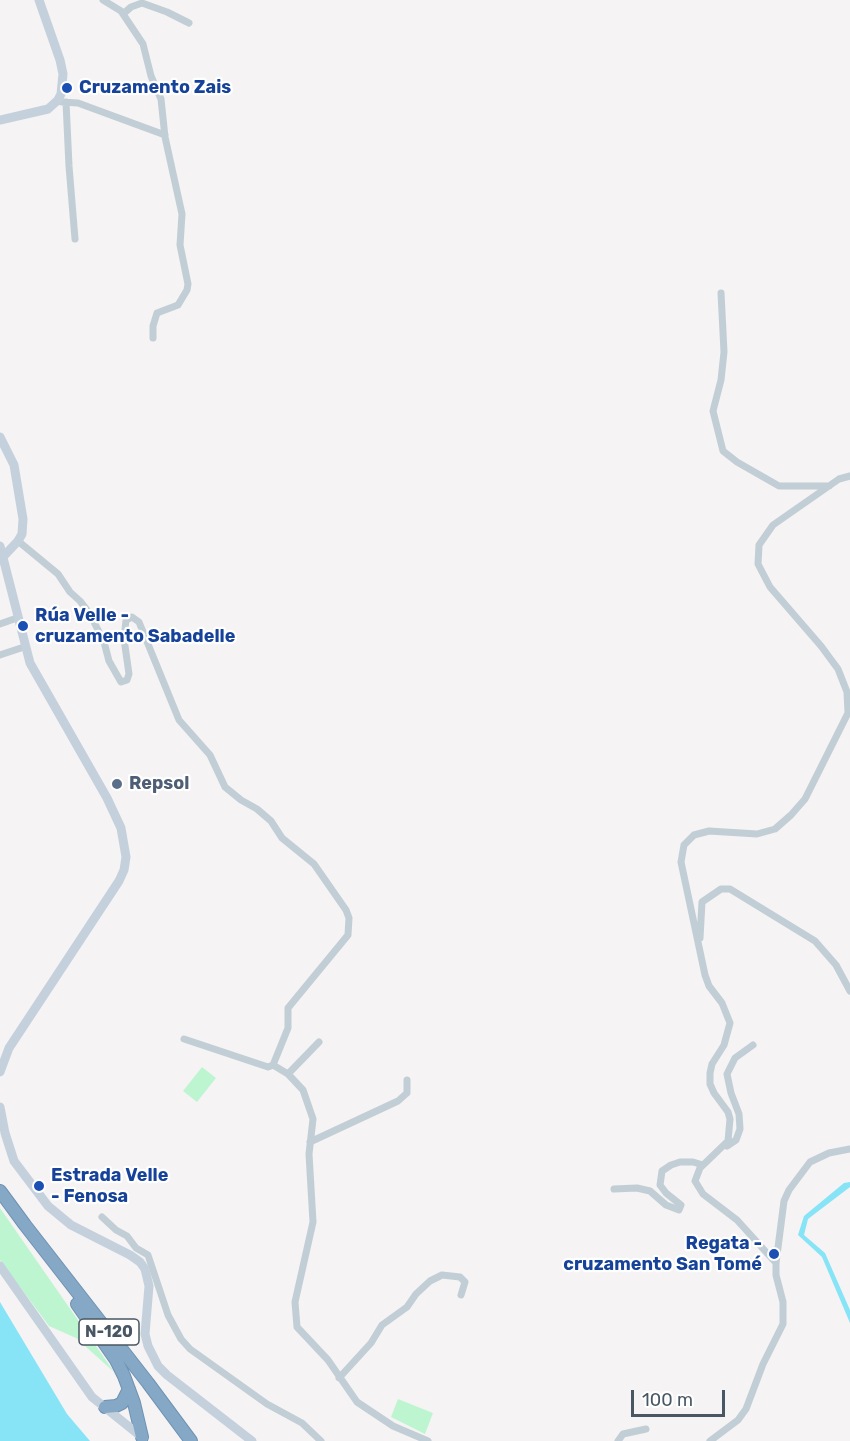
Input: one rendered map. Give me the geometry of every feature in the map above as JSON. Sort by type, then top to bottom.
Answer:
[{"type":"highway","name":"N-120","points":[[0,1191],[191,1441]]},
{"type":"highway","points":[[25,1225],[116,1360],[129,1389],[144,1439]]},
{"type":"highway","points":[[105,1407],[122,1403],[129,1389]]},
{"type":"street","points":[[39,0],[63,74],[62,101],[75,239]]},
{"type":"street","points":[[103,0],[123,14],[143,44],[151,76],[161,99],[165,135],[182,214],[180,245],[188,284],[183,299],[178,305],[157,313],[153,326],[153,338]]},
{"type":"street","points":[[127,0],[131,8]]},
{"type":"street","points":[[123,14],[142,3],[189,23]]},
{"type":"street","points":[[0,120],[41,112],[62,101],[78,103],[165,135]]},
{"type":"street","points":[[721,293],[724,352],[721,380],[713,411],[723,451],[736,462],[779,486],[830,486]]},
{"type":"street","points":[[0,437],[14,465],[23,519],[22,534],[3,557]]},
{"type":"street","points":[[776,1263],[737,1220],[703,1194],[695,1181],[696,1174],[703,1165],[728,1141],[730,1119],[710,1084],[710,1073],[712,1064],[724,1045],[730,1023],[722,1002],[709,986],[681,861],[684,845],[694,835],[709,831],[757,834],[775,828],[791,816],[805,800],[848,713],[847,692],[838,669],[822,646],[770,587],[758,564],[759,545],[773,525],[839,479],[850,476]]},
{"type":"street","points":[[18,541],[58,574],[70,592],[90,614],[104,642],[109,661],[121,682],[127,680],[129,674],[124,639],[126,620],[132,617],[139,622],[179,720],[210,755],[225,787],[271,821],[282,838],[314,864],[346,910],[349,918],[348,935],[288,1008],[288,1028],[273,1065]]},
{"type":"street","points":[[0,546],[24,647],[36,676],[114,813],[124,840],[126,863],[119,881],[9,1048],[0,1072]]},
{"type":"street","points":[[0,624],[17,618]]},
{"type":"street","points":[[0,655],[24,647]]},
{"type":"street","points":[[699,948],[702,902],[721,889],[730,889],[815,942],[836,965],[850,991]]},
{"type":"street","points":[[184,1039],[268,1067],[273,1065],[288,1074],[303,1090],[313,1119],[310,1142],[313,1222],[295,1302],[297,1327],[328,1360],[357,1402],[393,1426],[428,1441]]},
{"type":"street","points":[[288,1074],[319,1042]]},
{"type":"street","points":[[719,1151],[736,1140],[740,1130],[739,1114],[727,1074],[735,1058],[753,1045]]},
{"type":"street","points":[[310,1142],[398,1101],[407,1092],[407,1080]]},
{"type":"street","points":[[0,1109],[7,1142],[15,1161],[48,1206],[71,1225],[130,1255],[149,1268],[168,1315],[181,1339],[190,1349],[267,1404],[302,1424],[321,1441]]},
{"type":"street","points":[[710,1441],[738,1420],[746,1409],[763,1364],[783,1324],[783,1302],[776,1275],[776,1263],[784,1200],[794,1181],[810,1162],[830,1153],[850,1149]]},
{"type":"street","points":[[614,1189],[638,1188],[650,1191],[666,1204],[679,1210],[681,1205],[660,1185],[662,1171],[680,1162],[703,1165]]},
{"type":"street","points":[[102,1217],[148,1256],[149,1286],[145,1334],[152,1356],[167,1375],[252,1441]]},
{"type":"street","points":[[0,1266],[87,1390],[144,1439]]},
{"type":"street","points":[[339,1377],[371,1343],[382,1325],[407,1307],[416,1294],[430,1281],[442,1275],[460,1277],[465,1282],[461,1294]]},
{"type":"street","points":[[618,1441],[623,1434],[646,1430]]},
{"type":"street","points":[[241,1432],[247,1441]]},
{"type":"green space","points":[[202,1067],[216,1078],[197,1102],[183,1091]]},
{"type":"green space","points":[[0,1208],[114,1372],[76,1338],[49,1326],[0,1260]]},
{"type":"green space","points":[[398,1399],[433,1413],[425,1434],[391,1417]]},
{"type":"water","points":[[850,1182],[850,1187],[808,1219],[804,1235],[825,1253],[850,1310],[850,1323],[822,1257],[798,1235],[804,1216],[844,1183]]},
{"type":"water","points":[[0,1302],[67,1414],[90,1441],[0,1441]]},
{"type":"place","name":"Cruzamento Zais","points":[[67,88]]},
{"type":"place","name":"Rúa Velle - cruzamento Sabadelle","points":[[23,626]]},
{"type":"place","name":"Repsol","points":[[117,784]]},
{"type":"place","name":"Estrada Velle - Fenosa","points":[[39,1186]]},
{"type":"place","name":"Regata - cruzamento San Tomé","points":[[774,1254]]}]
